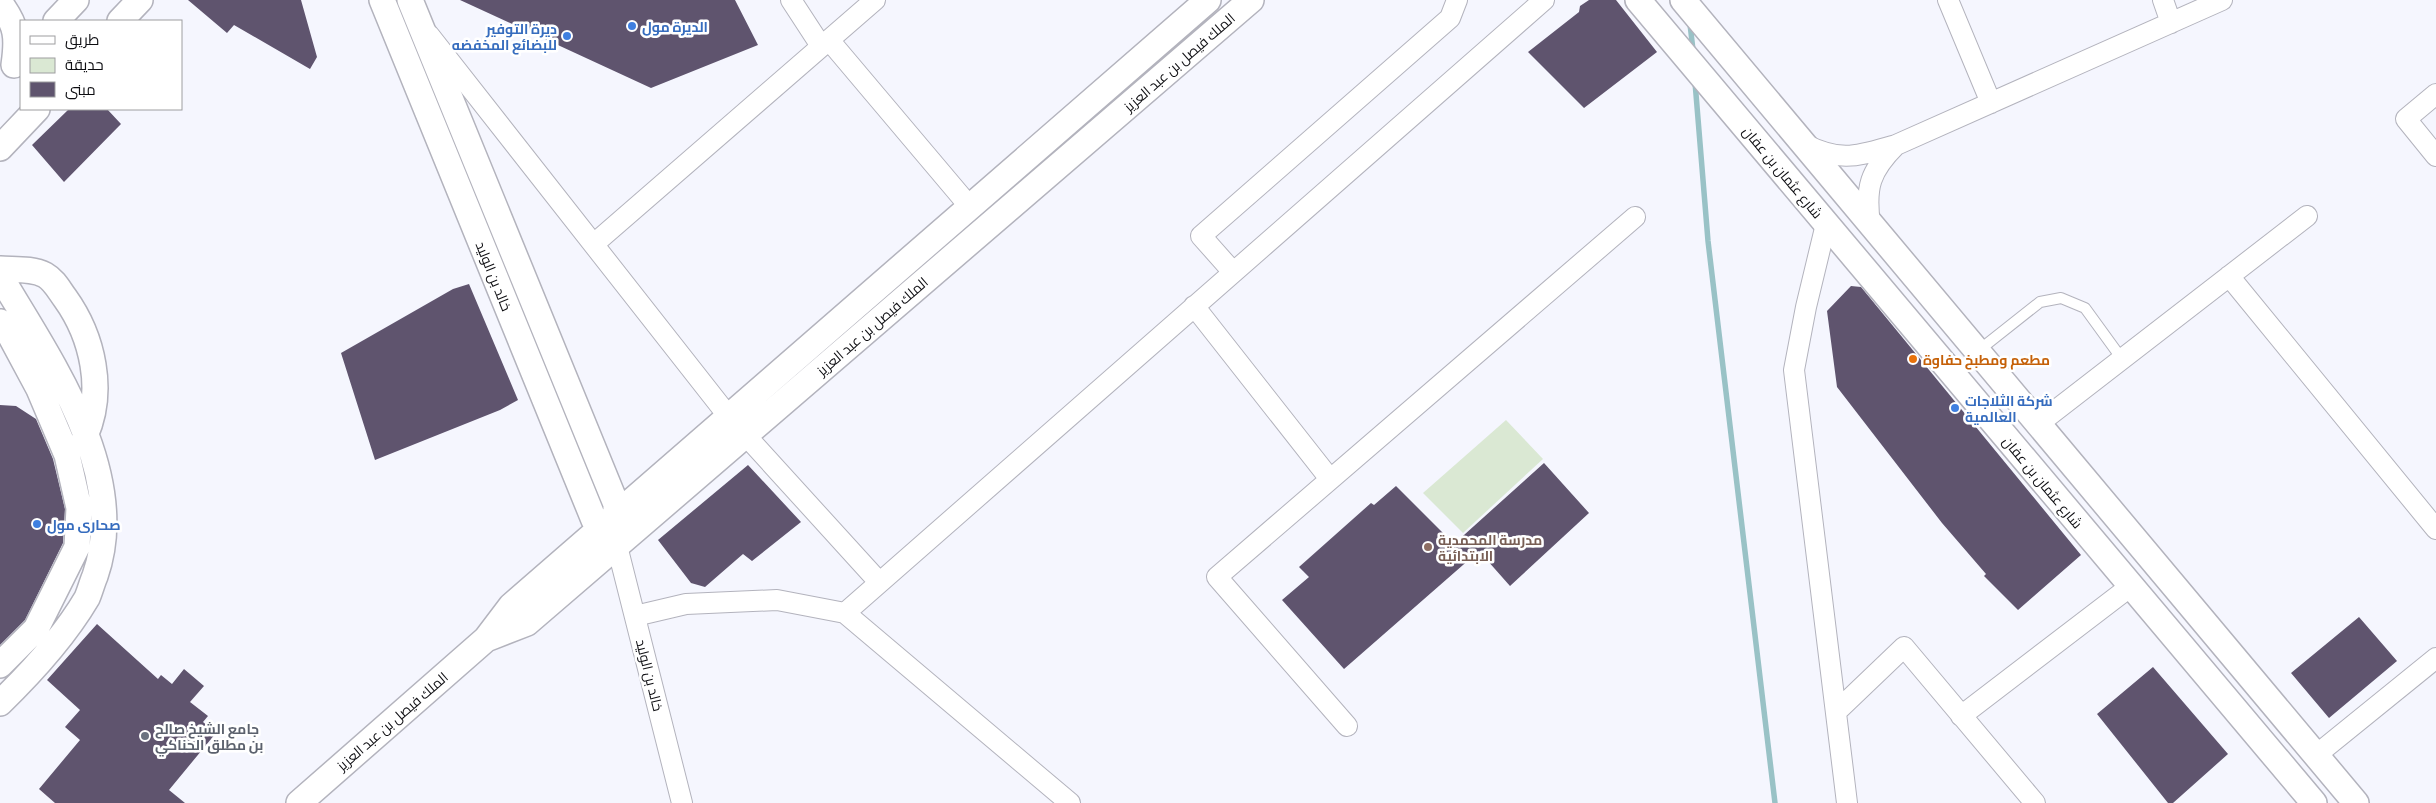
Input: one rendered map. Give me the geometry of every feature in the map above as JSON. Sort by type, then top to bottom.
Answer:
[{"type":"street","points":[[57,20],[76,0]]},
{"type":"street","points":[[121,20],[140,0]]},
{"type":"street","name":"خالد بن الوليد","points":[[382,0],[594,520],[611,530]]},
{"type":"street","points":[[790,0],[825,43],[970,207]]},
{"type":"street","points":[[595,242],[875,0]]},
{"type":"street","name":"الملك فيصل بن عبد العزيز","points":[[611,530],[729,416],[1208,0]]},
{"type":"street","name":"الملك فيصل بن عبد العزيز","points":[[307,800],[486,639],[511,606],[611,530],[746,435],[1251,0]]},
{"type":"street","points":[[1233,272],[1202,236],[1450,18],[1458,0]]},
{"type":"street","points":[[844,613],[1544,0]]},
{"type":"street","name":"شارع عثمان بن عفان","points":[[1638,0],[2314,803]]},
{"type":"street","points":[[1683,0],[2356,803]]},
{"type":"street","points":[[1948,0],[1991,103]]},
{"type":"street","points":[[2163,0],[2170,23]]},
{"type":"street","points":[[1803,143],[1824,154],[1844,157],[1896,145],[2222,0]]},
{"type":"street","points":[[0,3],[16,29],[17,43],[12,68]]},
{"type":"street","points":[[414,11],[729,416],[879,582]]},
{"type":"street","name":"خالد بن الوليد","points":[[414,11],[616,504],[611,530],[635,616],[682,803]]},
{"type":"street","points":[[2436,94],[2406,119],[2436,156]]},
{"type":"street","points":[[0,148],[36,110]]},
{"type":"street","points":[[1870,224],[1867,202],[1871,180],[1877,164],[1896,145]]},
{"type":"street","points":[[2038,424],[2307,216]]},
{"type":"street","points":[[1348,726],[1217,577],[1635,217]]},
{"type":"street","points":[[1826,224],[1806,307],[1794,370],[1847,803]]},
{"type":"street","points":[[0,269],[30,271],[47,276],[54,282],[76,315],[88,345],[94,377],[92,421],[85,436]]},
{"type":"street","points":[[0,276],[62,381],[93,453],[104,510],[102,556],[88,596],[57,641],[0,703]]},
{"type":"street","points":[[2229,276],[2436,529]]},
{"type":"street","points":[[1194,306],[1330,479]]},
{"type":"street","points":[[0,322],[10,335],[46,406],[67,455],[78,508],[77,547],[36,629],[0,665]]},
{"type":"street","points":[[1961,716],[2131,586]]},
{"type":"street","points":[[635,616],[686,604],[778,600],[844,613],[1070,803]]},
{"type":"street","points":[[1836,712],[1904,646],[2036,803]]},
{"type":"street","points":[[2315,756],[2436,658]]},
{"type":"lane","points":[[1978,351],[2040,302],[2061,298],[2085,308],[2122,359]]},
{"type":"green space","points":[[1506,420],[1543,459],[1463,533],[1423,493]]},
{"type":"building","points":[[188,0],[301,0],[317,57],[310,69],[234,25],[227,33]]},
{"type":"building","name":"الديرة مول","points":[[460,0],[735,0],[758,45],[651,88]]},
{"type":"building","points":[[1589,0],[1616,0],[1657,52],[1584,108],[1528,52],[1579,12],[1580,6]]},
{"type":"building","points":[[68,110],[108,110],[121,124],[64,182],[32,145]]},
{"type":"building","points":[[469,284],[518,400],[500,410],[375,460],[341,353],[453,289]]},
{"type":"building","points":[[1851,286],[1861,287],[2081,555],[2018,610],[1984,576],[1986,574],[1942,523],[1837,387],[1827,311]]},
{"type":"building","name":"صحارى مول","points":[[0,405],[16,406],[36,419],[53,459],[65,509],[63,543],[25,620],[0,645]]},
{"type":"building","points":[[1544,463],[1589,513],[1510,586],[1479,551],[1344,669],[1282,600],[1309,577],[1299,567],[1371,503],[1374,505],[1396,486],[1454,544]]},
{"type":"building","points":[[748,465],[801,522],[752,561],[743,554],[705,587],[691,583],[658,540]]},
{"type":"building","points":[[2359,617],[2397,661],[2329,718],[2291,673]]},
{"type":"building","name":"جامع الشيخ صالح بن مطلق الحناكي","points":[[97,624],[158,679],[161,675],[172,684],[184,669],[204,686],[190,702],[208,716],[203,722],[216,733],[169,790],[185,803],[55,803],[39,789],[80,740],[65,727],[80,710],[47,680]]},
{"type":"building","points":[[2153,667],[2228,754],[2173,803],[2168,803],[2097,714]]},
{"type":"waterway","points":[[1690,24],[1693,50]]},
{"type":"waterway","points":[[1695,82],[1708,241],[1775,803]]},
{"type":"place","name":"الديرة مول","points":[[632,26]]},
{"type":"place","name":"ديرة التوفير للبضائع المخفضه","points":[[567,36]]},
{"type":"place","name":"مطعم ومطبخ حفاوة","points":[[1913,359]]},
{"type":"place","name":"شركة الثلاجات العالمية","points":[[1955,408]]},
{"type":"place","name":"صحارى مول","points":[[37,524]]},
{"type":"place","name":"مدرسة المحمدية الابتدائية","points":[[1428,547]]},
{"type":"place","name":"جامع الشيخ صالح بن مطلق الحناكي","points":[[145,736]]}]
